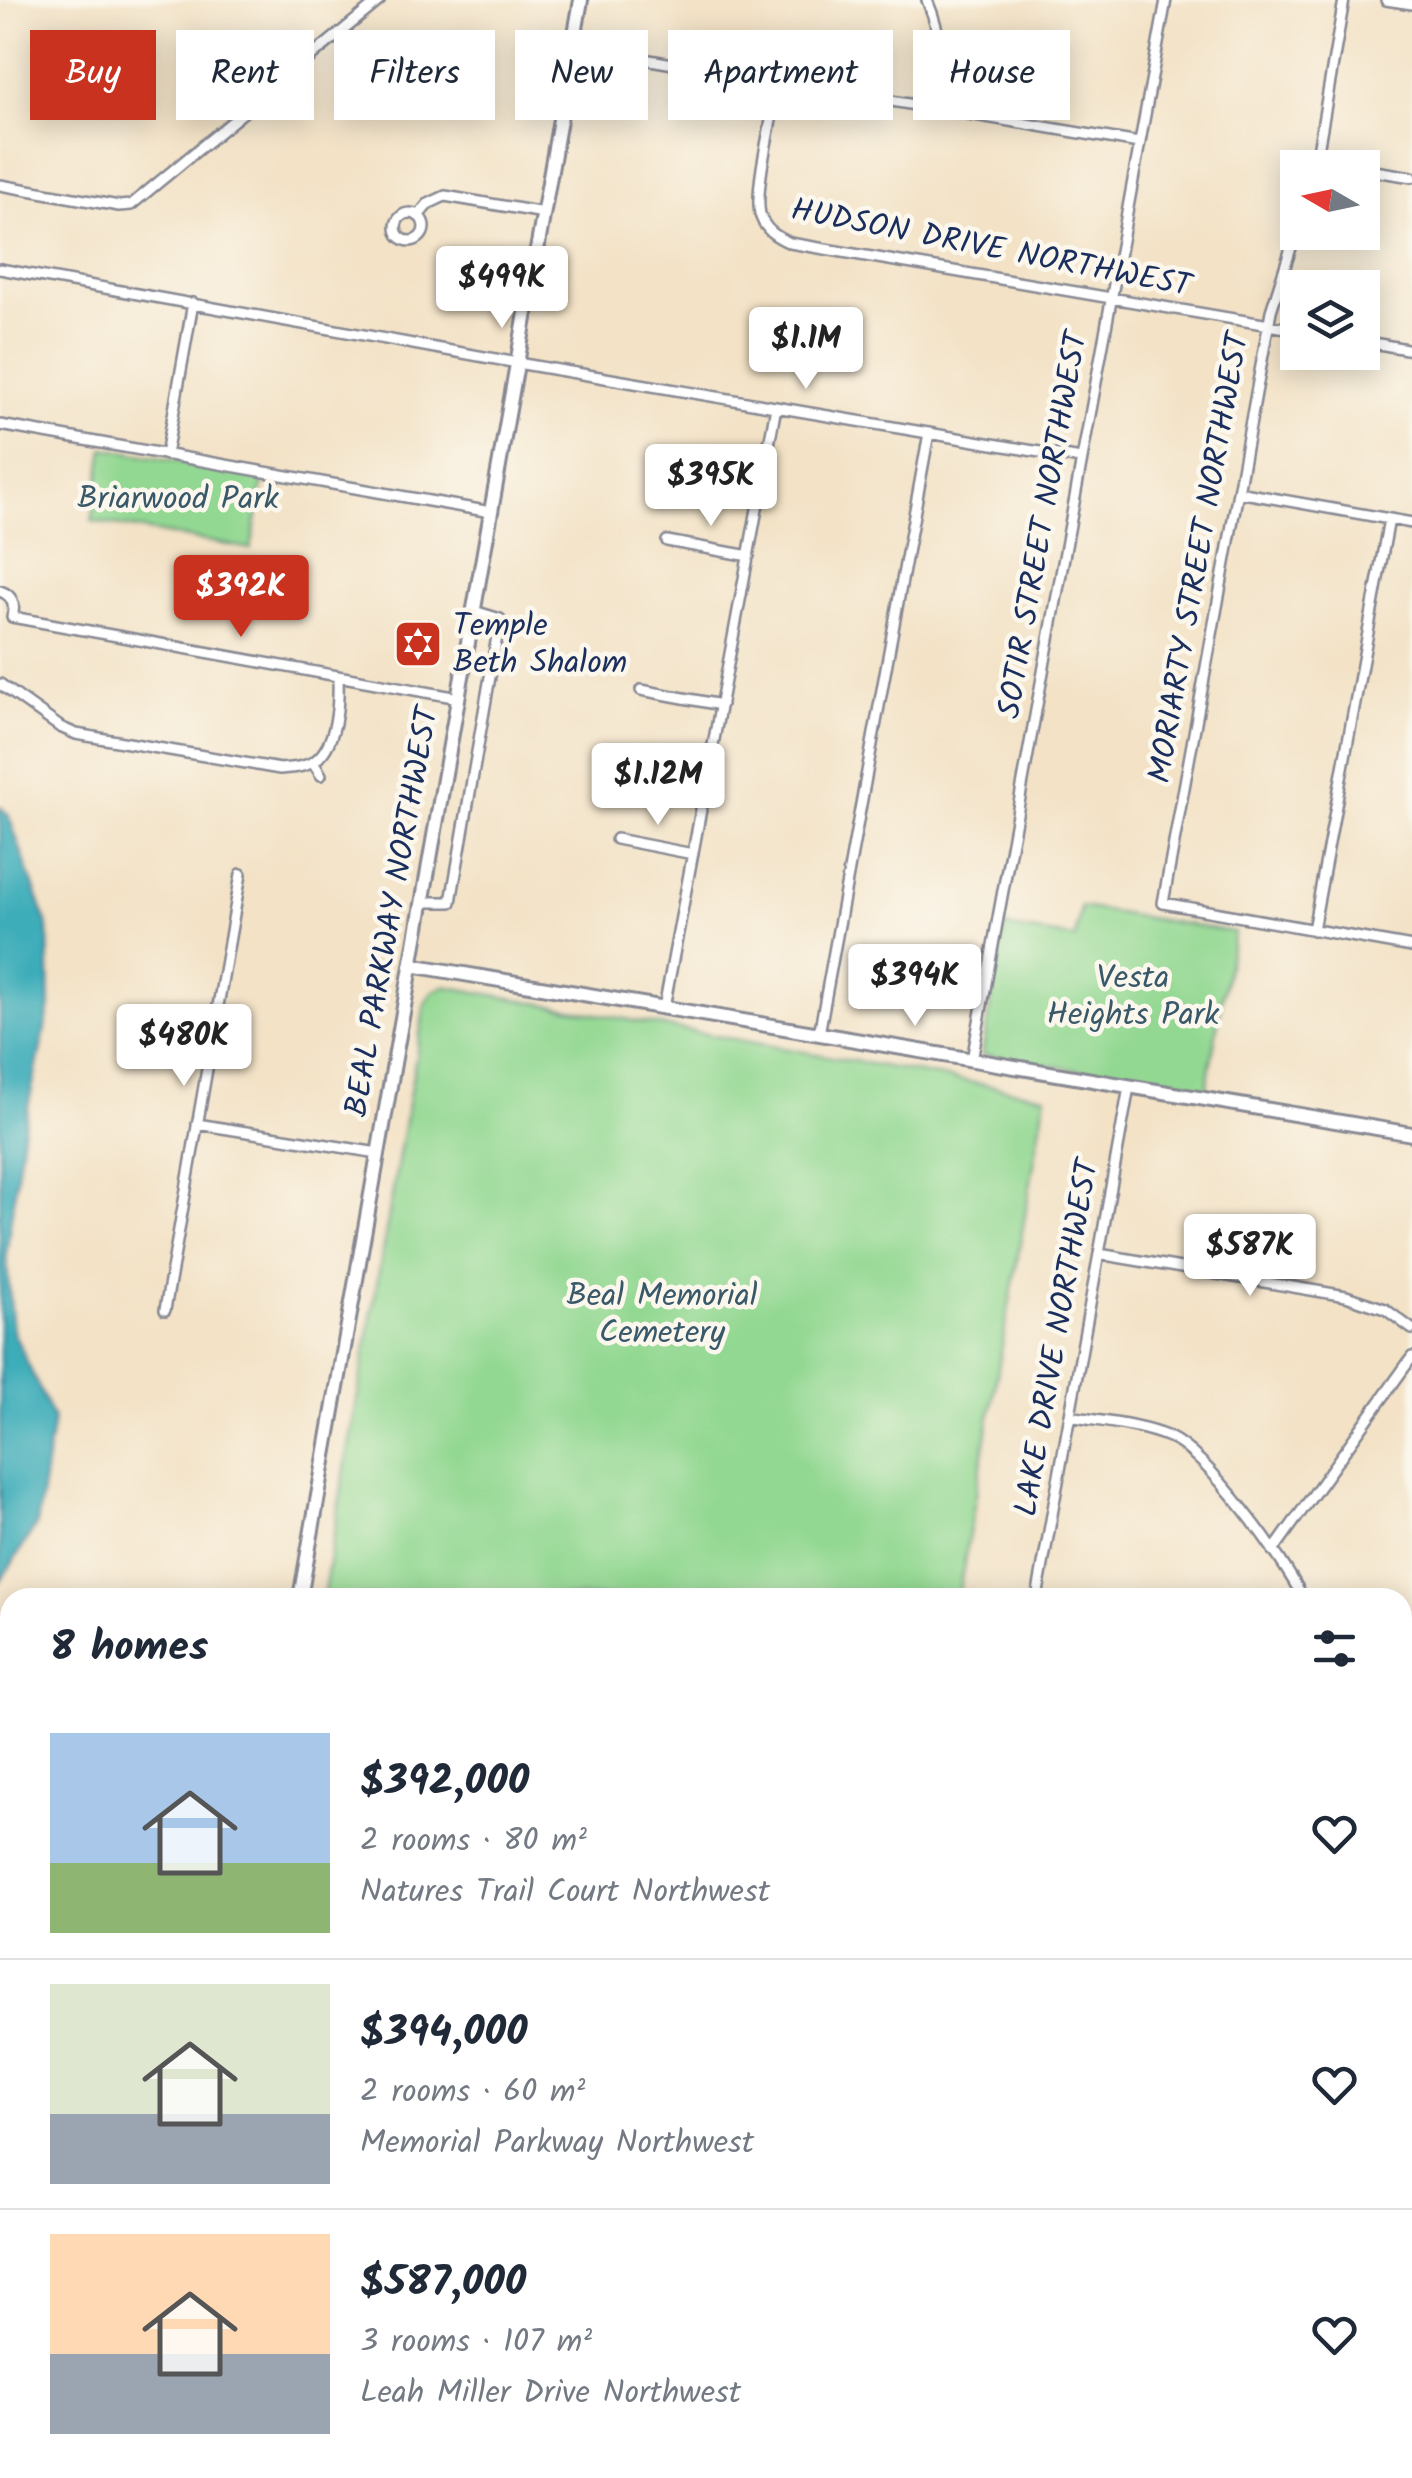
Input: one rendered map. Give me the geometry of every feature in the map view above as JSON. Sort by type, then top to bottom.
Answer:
[{"type":"main road","name":"BEAL PARKWAY NORTHWEST","points":[[576,30],[581,0]]},
{"type":"main road","name":"BEAL PARKWAY NORTHWEST","points":[[302,1588],[560,120]]},
{"type":"main road","points":[[411,965],[1412,1134]]},
{"type":"street","points":[[0,185],[132,205],[380,0]]},
{"type":"street","points":[[926,0],[936,30]]},
{"type":"street","name":"SOTIR STREET NORTHWEST","points":[[972,1060],[1166,0]]},
{"type":"street","points":[[1317,150],[1344,0]]},
{"type":"street","points":[[1386,0],[1412,4]]},
{"type":"street","name":"HUDSON DRIVE NORTHWEST","points":[[773,120],[758,208],[766,228],[790,243],[1280,327]]},
{"type":"street","points":[[1002,120],[1139,143]]},
{"type":"street","points":[[1380,172],[1412,177]]},
{"type":"street","points":[[418,216],[428,204],[445,196],[544,213]]},
{"type":"street","name":"MORIARTY STREET NORTHWEST","points":[[1291,250],[1268,325],[1162,903],[1313,930]]},
{"type":"street","points":[[0,269],[1082,459]]},
{"type":"street","points":[[166,454],[193,303]]},
{"type":"street","points":[[1380,345],[1412,350]]},
{"type":"street","points":[[664,1008],[776,407]]},
{"type":"street","points":[[0,425],[491,512]]},
{"type":"street","points":[[819,1034],[929,432]]},
{"type":"street","points":[[1238,492],[1412,522]]},
{"type":"street","points":[[1389,518],[1313,930],[1412,947]]},
{"type":"street","points":[[667,541],[749,556]]},
{"type":"street","points":[[0,590],[11,597],[14,610],[1,624]]},
{"type":"street","points":[[422,902],[450,902],[500,619],[474,611]]},
{"type":"street","points":[[12,616],[458,698]]},
{"type":"street","points":[[0,684],[76,734],[264,768],[294,768],[320,756],[332,730],[338,678]]},
{"type":"street","points":[[641,690],[721,705]]},
{"type":"street","points":[[313,762],[322,775]]},
{"type":"street","points":[[616,839],[693,854]]},
{"type":"street","points":[[165,1310],[241,874]]},
{"type":"street","name":"LAKE DRIVE NORTHWEST","points":[[1039,1588],[1128,1086]]},
{"type":"street","points":[[197,1124],[378,1153]]},
{"type":"street","points":[[1099,1254],[1346,1296],[1384,1309],[1412,1329]]},
{"type":"street","points":[[1273,1551],[1412,1357]]},
{"type":"street","points":[[1070,1416],[1148,1430],[1176,1442],[1205,1463],[1297,1588]]},
{"type":"green space","name":"Briarwood Park","points":[[104,448],[264,476],[251,549],[92,521]]},
{"type":"green space","name":"Vesta Heights Park","points":[[1081,907],[1234,932],[1206,1090],[982,1055],[1004,927],[1075,938]]},
{"type":"green space","name":"Beal Memorial Cemetery","points":[[444,986],[1046,1096],[960,1588],[325,1588],[425,1004],[432,992]]},
{"type":"water","points":[[0,807],[8,814],[48,927],[50,1006],[24,1126],[6,1254],[13,1331],[53,1419],[37,1524],[0,1582]]},
{"type":"place","name":"Temple Beth Shalom","points":[[418,644]]}]
